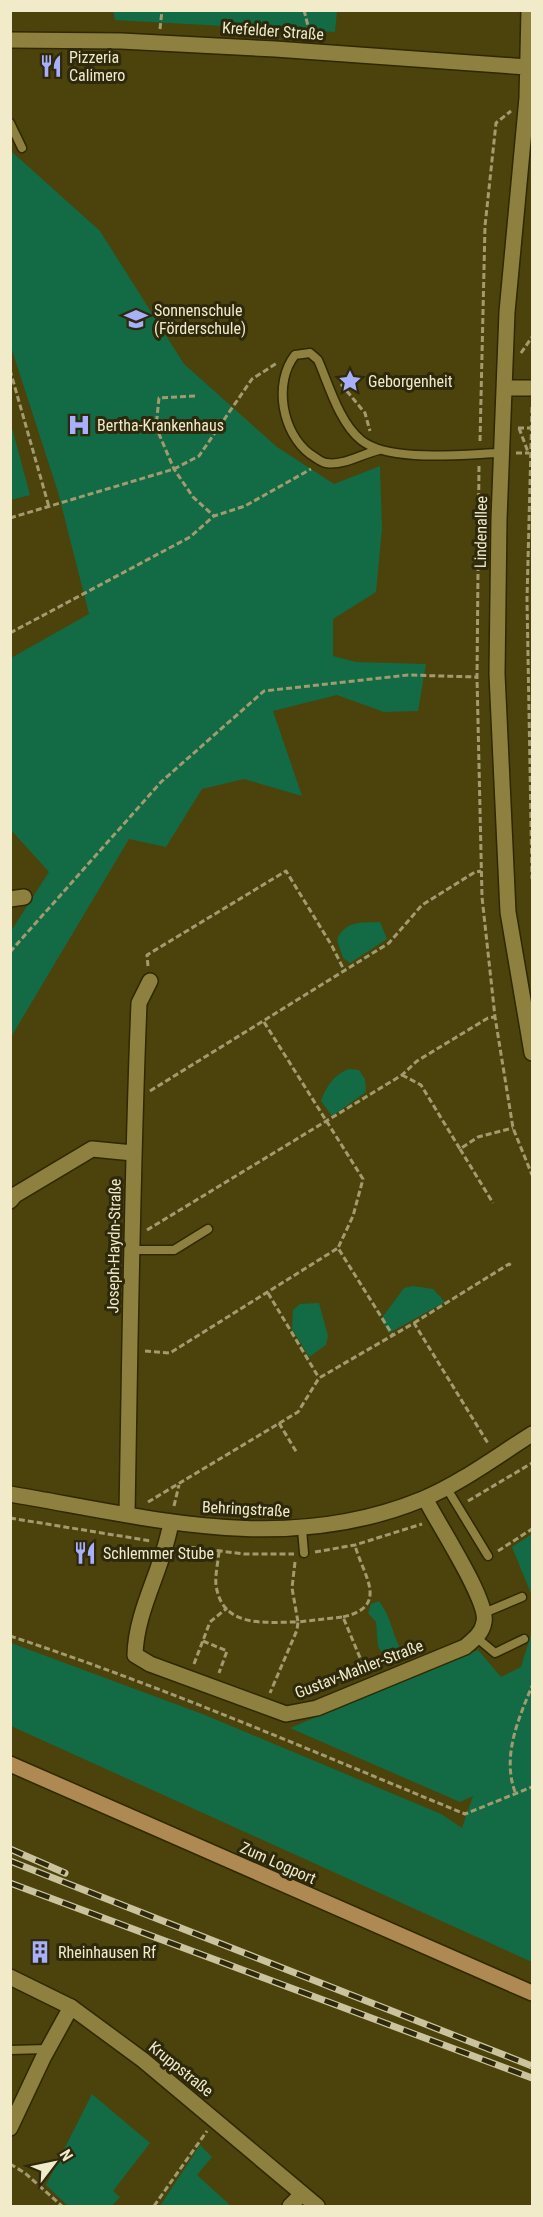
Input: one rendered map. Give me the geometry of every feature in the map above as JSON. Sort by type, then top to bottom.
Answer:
[{"type":"main road","name":"Zum Logport","points":[[10,1764],[532,1993]]},
{"type":"street","name":"Lindenallee","points":[[529,10],[530,67],[507,312],[501,453],[497,674],[508,912],[532,1053]]},
{"type":"street","name":"Krefelder Straße","points":[[10,40],[130,42],[307,51],[530,67]]},
{"type":"street","points":[[505,388],[532,388]]},
{"type":"street","name":"Joseph-Haydn-Straße","points":[[127,1514],[133,1153],[139,1003],[150,981]]},
{"type":"street","points":[[10,1201],[15,1195],[92,1149],[133,1153]]},
{"type":"street","name":"Behringstraße","points":[[10,1494],[171,1522],[255,1530],[302,1529],[344,1523],[425,1498],[532,1434]]},
{"type":"street","points":[[425,1498],[464,1568],[484,1613],[484,1623],[477,1638]]},
{"type":"street","name":"Gustav-Mahler-Straße","points":[[171,1522],[168,1544],[135,1638],[135,1655],[264,1707],[286,1714],[317,1708],[465,1647],[477,1638]]},
{"type":"street","name":"Kruppstraße","points":[[10,1977],[71,2007],[143,2060],[317,2206]]},
{"type":"street","points":[[10,2128],[71,2007]]},
{"type":"street","points":[[290,2206],[302,2194]]},
{"type":"lane","points":[[10,123],[22,148]]},
{"type":"lane","points":[[379,450],[361,440],[349,426],[318,360],[310,353],[296,355],[287,366],[284,382],[288,428],[299,446],[322,462],[339,465],[359,455],[379,450],[416,454],[501,453]]},
{"type":"lane","points":[[133,1244],[174,1250],[208,1229]]},
{"type":"lane","points":[[446,1487],[488,1556]]},
{"type":"lane","points":[[300,1553],[302,1529]]},
{"type":"lane","points":[[484,1613],[522,1597]]},
{"type":"lane","points":[[477,1638],[495,1653],[524,1639]]},
{"type":"lane","points":[[10,2050],[48,2049]]},
{"type":"path","points":[[304,10],[309,26],[307,51]]},
{"type":"path","points":[[10,518],[174,469],[199,456],[252,379],[281,361]]},
{"type":"path","points":[[10,370],[50,507]]},
{"type":"path","points":[[195,396],[159,398],[156,427],[174,469],[193,497],[214,516]]},
{"type":"path","points":[[532,406],[529,453],[531,482],[527,682],[532,879]]},
{"type":"path","points":[[10,633],[190,537],[214,516],[245,506],[322,462]]},
{"type":"path","points":[[10,952],[161,782],[264,691],[408,675],[477,677]]},
{"type":"path","points":[[527,682],[532,683]]},
{"type":"path","points":[[150,981],[147,955],[286,871],[344,970]]},
{"type":"path","points":[[135,1100],[388,943],[423,905],[475,872],[481,871]]},
{"type":"path","points":[[133,1244],[325,1120],[402,1075],[417,1061],[488,1018],[495,1017]]},
{"type":"path","points":[[130,1350],[170,1353],[338,1248],[353,1216],[363,1179],[264,1022]]},
{"type":"path","points":[[402,1075],[421,1085],[494,1203]]},
{"type":"path","points":[[460,1149],[478,1137],[513,1128]]},
{"type":"path","points":[[338,1248],[392,1334]]},
{"type":"path","points":[[127,1514],[298,1412],[319,1378],[509,1264],[513,1267]]},
{"type":"path","points":[[268,1293],[319,1378]]},
{"type":"path","points":[[414,1323],[496,1457]]},
{"type":"path","points":[[279,1423],[297,1453]]},
{"type":"path","points":[[171,1522],[179,1485]]},
{"type":"path","points":[[488,1556],[532,1529]]},
{"type":"path","points":[[219,1552],[216,1585],[227,1608],[246,1622],[298,1622],[344,1617],[363,1610],[369,1603],[371,1590],[355,1545]]},
{"type":"path","points":[[264,1707],[297,1630],[298,1622],[292,1588],[300,1553]]},
{"type":"path","points":[[189,1678],[210,1623],[227,1608]]},
{"type":"path","points":[[344,1617],[372,1685]]},
{"type":"path","points":[[10,1636],[155,1687],[465,1814],[532,1787]]},
{"type":"path","points":[[203,1641],[227,1652],[214,1688]]},
{"type":"path","points":[[515,1792],[510,1778],[510,1749],[532,1686]]},
{"type":"path","points":[[154,2206],[214,2120]]},
{"type":"path","points":[[10,2164],[25,2173],[62,2206]]},
{"type":"green space","points":[[113,10],[337,11],[335,32],[115,20]]},
{"type":"green space","points":[[11,151],[100,231],[184,364],[277,447],[334,484],[380,466],[382,529],[376,592],[333,619],[333,656],[356,662],[426,664],[418,711],[384,712],[337,695],[273,711],[302,796],[244,779],[202,789],[166,847],[129,839],[11,1037],[11,931],[49,872],[11,830],[11,658],[89,614],[58,492],[11,347]]},
{"type":"green space","points":[[11,424],[30,495],[10,500]]},
{"type":"green space","points":[[380,922],[387,939],[350,963],[343,958],[337,940],[344,929],[354,924]]},
{"type":"green space","points":[[349,1069],[359,1070],[365,1079],[366,1092],[332,1116],[321,1101],[331,1082],[339,1074]]},
{"type":"green space","points":[[413,1286],[433,1289],[445,1302],[389,1333],[381,1319],[404,1288]]},
{"type":"green space","points":[[319,1303],[328,1336],[326,1345],[309,1357],[292,1329],[293,1310],[300,1304]]},
{"type":"green space","points":[[532,1534],[532,1596],[512,1547]]},
{"type":"green space","points":[[379,1601],[386,1612],[400,1648],[394,1655],[384,1656],[378,1646],[376,1622],[368,1613],[371,1604]]},
{"type":"green space","points":[[532,1631],[532,1962],[11,1726],[11,1643],[205,1715],[441,1814],[462,1828],[473,1796],[460,1802],[290,1728],[478,1650],[501,1677],[521,1667]]},
{"type":"green space","points":[[92,2094],[150,2143],[113,2191],[120,2197],[112,2206],[68,2206],[46,2185]]},
{"type":"green space","points":[[200,2145],[212,2157],[197,2175],[231,2206],[160,2206]]},
{"type":"railway","points":[[10,1849],[65,1873]]},
{"type":"railway","points":[[10,1861],[532,2066]]},
{"type":"railway","points":[[10,1883],[532,2078]]},
{"type":"place","name":"Pizzeria Calimero","points":[[51,66]]},
{"type":"place","name":"Sonnenschule (Förderschule)","points":[[136,319]]},
{"type":"place","name":"Geborgenheit","points":[[350,381]]},
{"type":"place","name":"Bertha-Krankenhaus","points":[[79,425]]},
{"type":"place","name":"Schlemmer Stube","points":[[85,1553]]},
{"type":"place","name":"Rheinhausen Rf","points":[[40,1952]]}]
